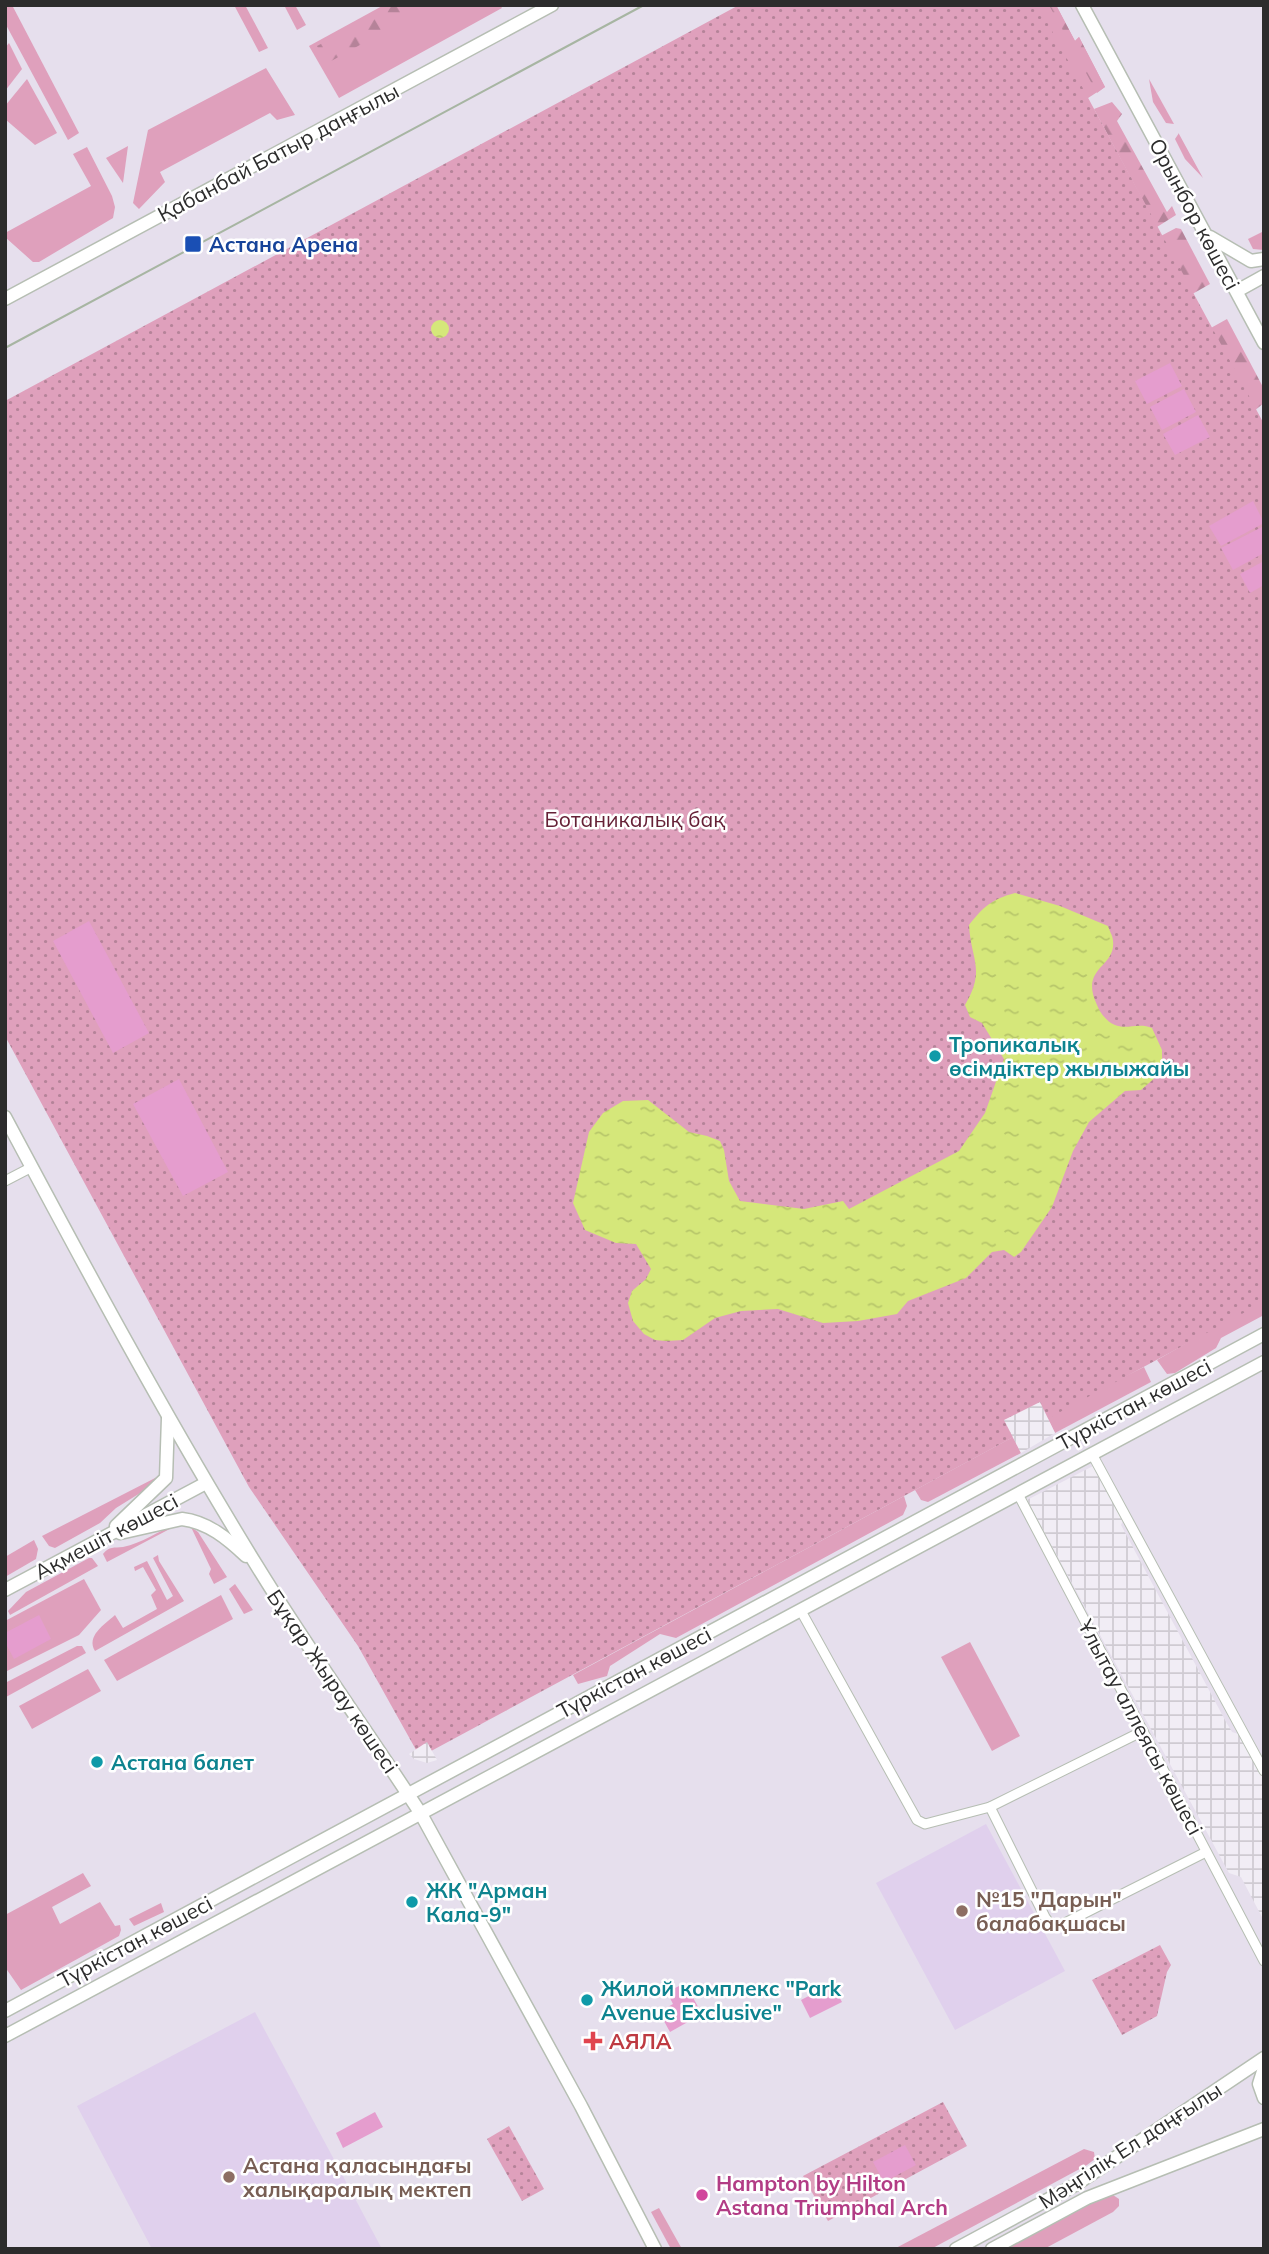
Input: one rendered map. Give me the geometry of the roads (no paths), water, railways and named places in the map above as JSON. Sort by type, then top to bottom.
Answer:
[{"type":"main road","name":"Қабанбай Батыр даңғылы","points":[[5,299],[552,5]]},
{"type":"main road","name":"Орынбор көшесі","points":[[1083,5],[1264,343]]},
{"type":"main road","points":[[1207,235],[1251,261],[1264,259]]},
{"type":"main road","points":[[1237,292],[1264,276]]},
{"type":"main road","name":"Бұқар Жырау көшесі","points":[[5,1118],[206,1482],[257,1566],[421,1814],[581,2106],[655,2249]]},
{"type":"main road","name":"Түркістан көшесі","points":[[5,2011],[1264,1334]]},
{"type":"main road","name":"Түркістан көшесі","points":[[5,2036],[1264,1362]]},
{"type":"main road","points":[[106,1536],[140,1500],[166,1478],[169,1418]]},
{"type":"main road","points":[[1078,1434],[1069,1441],[1067,1448],[1075,1460],[1086,1457]]},
{"type":"main road","points":[[1015,1468],[1028,1470],[1031,1475],[1029,1483],[1018,1494]]},
{"type":"main road","name":"Ақмешіт көшесі","points":[[5,1590],[206,1482]]},
{"type":"main road","points":[[106,1536],[190,1520],[225,1536],[257,1566]]},
{"type":"main road","points":[[79,1997],[73,1989],[72,1979],[82,1970]]},
{"type":"main road","points":[[44,1991],[55,1997],[56,2004],[49,2013]]},
{"type":"main road","name":"Мәңгілік Ел даңғылы","points":[[956,2249],[1075,2185],[1264,2058]]},
{"type":"main road","points":[[1264,2068],[1259,2084],[1264,2098]]},
{"type":"main road","name":"Мәңгілік Ел даңғылы","points":[[992,2249],[1087,2198],[1264,2129]]},
{"type":"street","points":[[5,1181],[32,1167]]},
{"type":"street","points":[[1086,1457],[1264,1771]]},
{"type":"street","name":"Ұлытау аллеясы көшесі","points":[[1018,1494],[1264,1961]]},
{"type":"street","points":[[801,1611],[917,1820],[925,1824],[990,1807],[1143,1731]]},
{"type":"street","points":[[990,1807],[1045,1917],[1050,1924],[1057,1927],[1206,1852]]},
{"type":"water","points":[[436,320],[444,320],[449,329],[447,336],[436,338],[431,333],[431,325]]},
{"type":"water","points":[[1015,893],[1060,906],[1108,926],[1113,939],[1112,950],[1092,983],[1098,1008],[1115,1025],[1152,1028],[1162,1050],[1162,1063],[1157,1076],[1141,1090],[1125,1091],[1089,1122],[1073,1151],[1052,1207],[1021,1252],[1014,1257],[1004,1250],[992,1252],[966,1278],[908,1301],[897,1314],[858,1321],[823,1323],[778,1309],[741,1311],[715,1318],[683,1340],[655,1340],[644,1334],[633,1321],[628,1303],[632,1291],[646,1279],[651,1269],[636,1244],[616,1243],[585,1230],[573,1203],[589,1132],[603,1113],[623,1101],[648,1100],[689,1132],[720,1141],[729,1181],[740,1201],[804,1209],[843,1201],[849,1209],[959,1151],[985,1113],[1004,1059],[982,1023],[970,1017],[965,1005],[976,973],[969,925],[989,904]]},
{"type":"tram line","points":[[5,348],[644,5]]},
{"type":"place","name":"Астана Арена","points":[[193,244]]},
{"type":"place","name":"Тропикалық өсімдіктер жылыжайы","points":[[935,1056]]},
{"type":"place","name":"Астана балет","points":[[97,1762]]},
{"type":"place","name":"ЖК \"Арман Кала-9\"","points":[[412,1902]]},
{"type":"place","name":"№15 \"Дарын\" балабақшасы","points":[[962,1911]]},
{"type":"place","name":"Жилой комплекс \"Park Avenue Exclusive\"","points":[[587,2000]]},
{"type":"place","name":"АЯЛА","points":[[593,2041]]},
{"type":"place","name":"Астана қаласындағы халықаралық мектеп","points":[[229,2177]]},
{"type":"place","name":"Hampton by Hilton Astana Triumphal Arch","points":[[702,2195]]},
{"type":"park label","name":"Ботаникалық бақ","points":[[635,819]]}]
